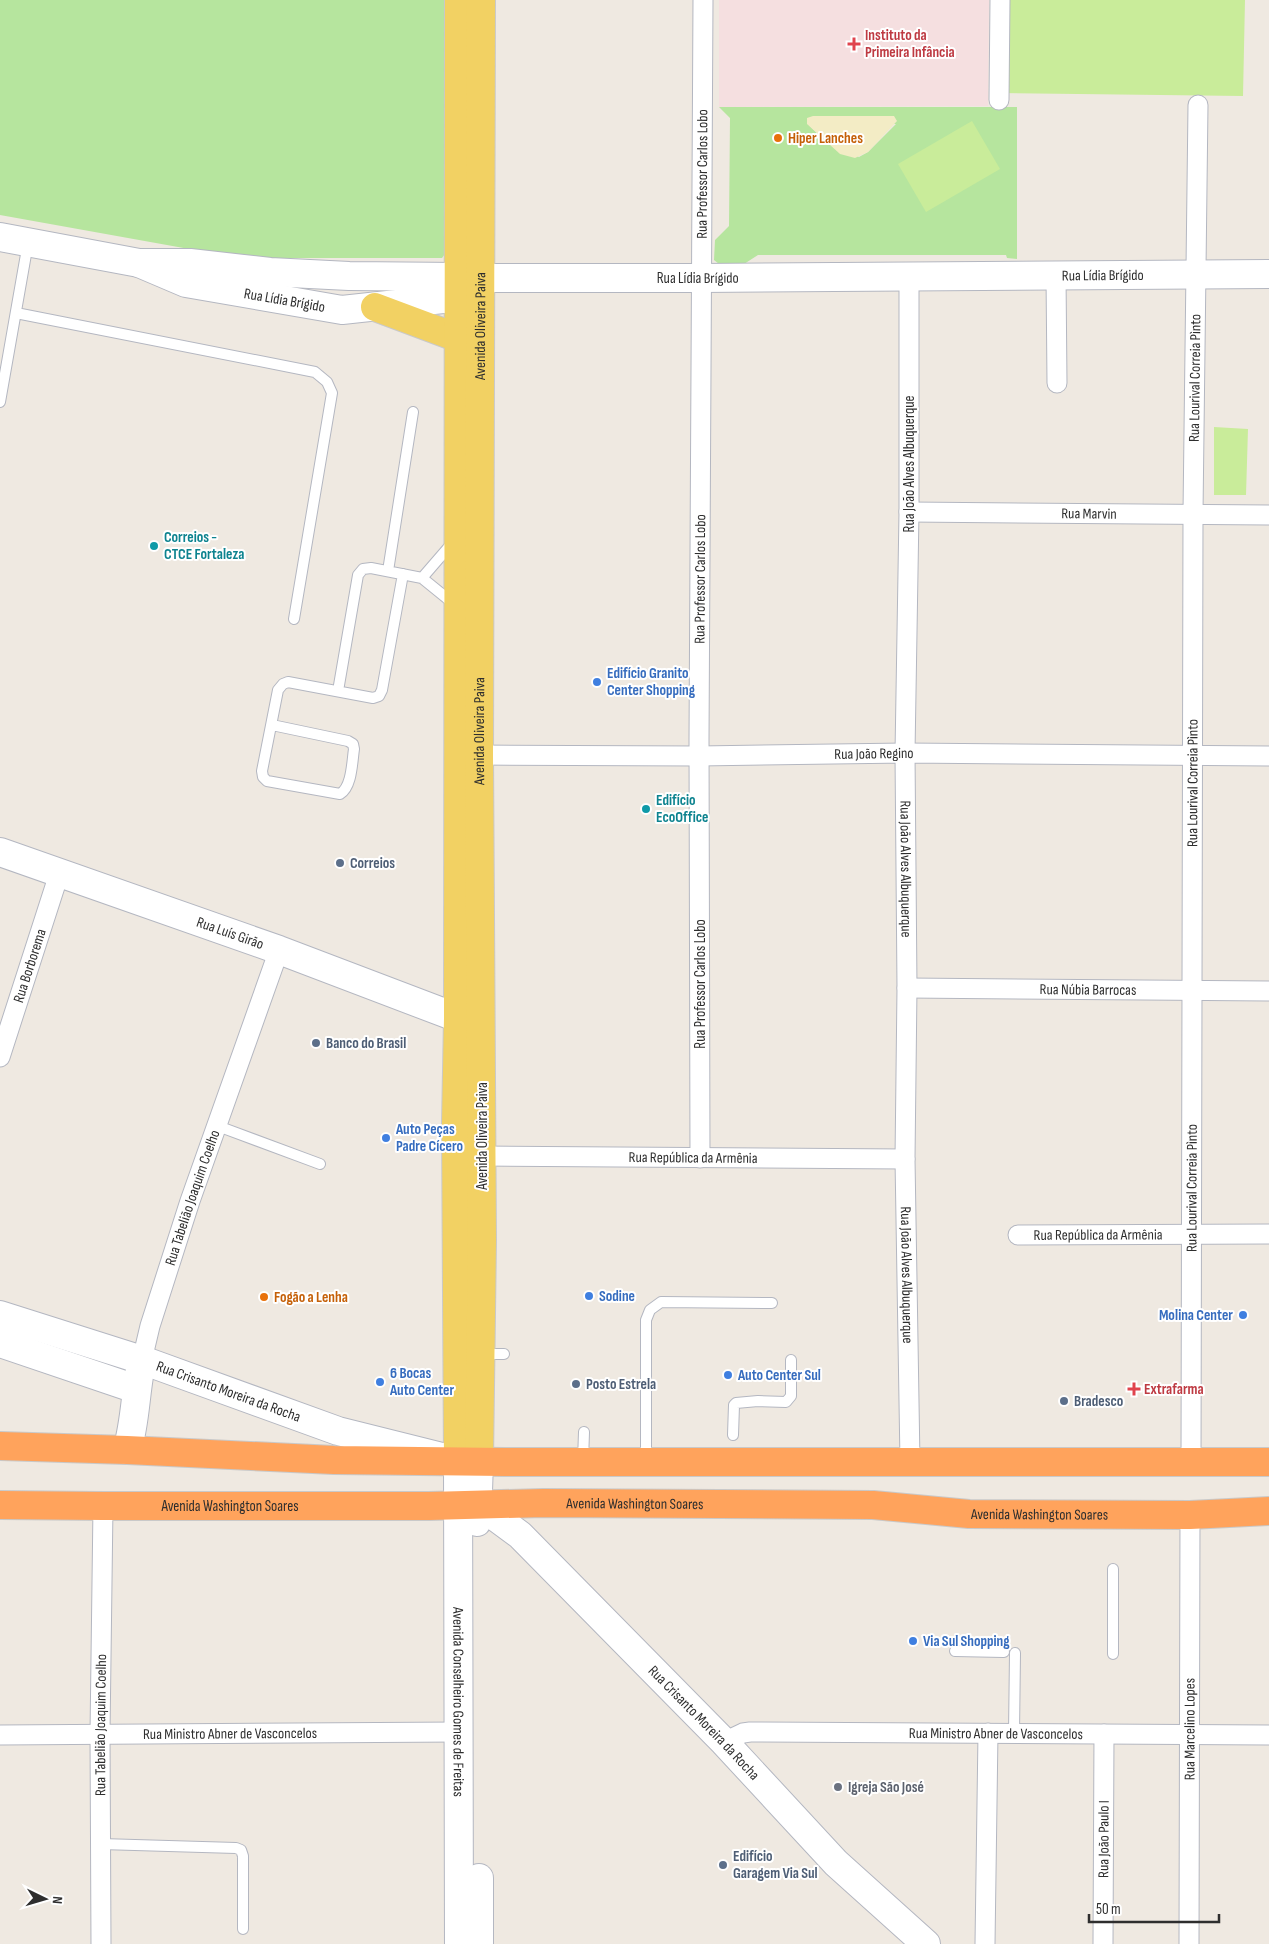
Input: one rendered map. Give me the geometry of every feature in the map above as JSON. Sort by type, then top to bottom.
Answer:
[{"type":"highway","points":[[0,1446],[334,1460],[1269,1462]]},
{"type":"highway","name":"Avenida Washington Soares","points":[[0,1505],[468,1505],[542,1503],[874,1506],[969,1514],[1190,1515],[1269,1511]]},
{"type":"main road","name":"Avenida Oliveira Paiva","points":[[459,0],[479,755],[482,1240],[492,1354],[468,1461]]},
{"type":"main road","name":"Avenida Oliveira Paiva","points":[[468,1461],[456,1124],[458,1018],[458,338],[466,281],[481,0]]},
{"type":"main road","points":[[375,307],[458,338]]},
{"type":"street","name":"Rua Professor Carlos Lobo","points":[[700,1158],[699,756],[703,0]]},
{"type":"street","points":[[999,100],[1000,0]]},
{"type":"street","name":"Rua Lourival Correia Pìnto","points":[[1191,1462],[1193,514],[1198,105]]},
{"type":"street","name":"Rua Lídia Brígido","points":[[0,237],[139,262],[190,263],[270,272],[466,281],[1269,274]]},
{"type":"street","name":"Rua Lídia Brígido","points":[[139,262],[186,283],[342,310],[443,299],[466,281]]},
{"type":"street","points":[[1056,275],[1057,383]]},
{"type":"street","points":[[342,310],[334,301],[334,290],[350,276]]},
{"type":"street","name":"Rua João Alves Albuquerque","points":[[909,277],[910,512],[905,753],[907,988],[905,1159],[910,1462]]},
{"type":"street","name":"Rua Marvin","points":[[910,512],[1269,515]]},
{"type":"street","name":"Rua João Regino","points":[[479,755],[699,756],[905,753],[1269,756]]},
{"type":"street","name":"Rua Luís Girão","points":[[0,852],[279,950],[458,1018]]},
{"type":"street","name":"Rua Borborema","points":[[0,1057],[59,874]]},
{"type":"street","name":"Rua Tabelião Joaquim Coelho","points":[[127,1450],[134,1424],[136,1389],[152,1317],[215,1125],[279,950]]},
{"type":"street","name":"Rua Núbia Barrocas","points":[[907,988],[1269,991]]},
{"type":"street","name":"Rua República da Armênia","points":[[482,1156],[905,1159]]},
{"type":"street","name":"Rua República da Armênia","points":[[1018,1234],[1269,1234]]},
{"type":"street","name":"Rua Crisanto Moreira da Rocha","points":[[0,1316],[142,1360],[251,1398],[338,1432],[468,1461]]},
{"type":"street","points":[[0,1343],[136,1389]]},
{"type":"street","name":"Avenida Conselheiro Gomes de Freitas","points":[[468,1461],[479,1944]]},
{"type":"street","name":"Rua Crisanto Moreira da Rocha","points":[[468,1505],[520,1535],[724,1742],[836,1863],[926,1944]]},
{"type":"street","name":"Avenida Conselheiro Gomes de Freitas","points":[[459,1944],[460,1732],[468,1505]]},
{"type":"street","name":"Rua Tabelião Joaquim Coelho","points":[[101,1944],[100,1734],[103,1506]]},
{"type":"street","name":"Rua Marcelino Lopes","points":[[1189,1944],[1190,1515]]},
{"type":"street","name":"Rua Ministro Abner de Vasconcelos","points":[[0,1735],[460,1732]]},
{"type":"street","name":"Rua Ministro Abner de Vasconcelos","points":[[724,1742],[743,1733],[750,1732],[1269,1735]]},
{"type":"street","points":[[986,1944],[988,1733]]},
{"type":"street","name":"Rua João Paulo I","points":[[1103,1944],[1104,1734]]},
{"type":"lane","points":[[0,402],[28,242]]},
{"type":"lane","points":[[16,313],[315,372],[327,382],[332,393],[294,619]]},
{"type":"lane","points":[[388,571],[414,412]]},
{"type":"lane","points":[[422,578],[458,536]]},
{"type":"lane","points":[[338,691],[358,575],[363,569],[370,568],[422,578],[458,608]]},
{"type":"lane","points":[[272,726],[348,741],[353,744],[354,749],[347,786],[344,792],[340,794],[267,781],[263,777],[262,772],[278,690],[283,684],[288,682],[373,698],[379,696],[382,690],[403,574]]},
{"type":"lane","points":[[215,1125],[320,1164]]},
{"type":"lane","points":[[646,1462],[646,1320],[650,1310],[661,1302],[772,1302]]},
{"type":"lane","points":[[733,1435],[734,1405],[736,1402],[786,1402],[791,1396],[791,1360]]},
{"type":"lane","points":[[584,1432],[584,1462]]},
{"type":"lane","points":[[1113,1569],[1113,1654]]},
{"type":"lane","points":[[955,1651],[1004,1652]]},
{"type":"lane","points":[[1014,1733],[1015,1653]]},
{"type":"lane","points":[[100,1844],[236,1848],[240,1850],[243,1856],[242,1929]]},
{"type":"shaded area","name":"Instituto da Primeira Infância","points":[[719,0],[989,0],[988,106],[719,107]]},
{"type":"green space","points":[[0,0],[445,0],[445,254],[442,258],[248,258],[0,215]]},
{"type":"green space","points":[[1001,0],[1245,0],[1243,96],[1000,93]]},
{"type":"green space","points":[[719,107],[1017,107],[1017,259],[1007,258],[1006,255],[758,255],[744,264],[719,264],[714,260],[715,240],[729,226],[730,118]],"holes":[[[807,121],[896,124],[868,152],[859,157],[822,136]]]},
{"type":"green space","points":[[972,121],[1000,169],[926,212],[898,164]]},
{"type":"green space","points":[[1214,427],[1248,429],[1246,495],[1214,495]]},
{"type":"sand","points":[[813,116],[894,116],[897,121],[868,152],[855,158],[840,154],[807,124],[807,118]]},
{"type":"place","name":"Instituto da Primeira Infância","points":[[854,44]]},
{"type":"place","name":"Hiper Lanches","points":[[778,138]]},
{"type":"place","name":"Correios - CTCE Fortaleza","points":[[154,546]]},
{"type":"place","name":"Edifício Granito Center Shopping","points":[[597,682]]},
{"type":"place","name":"Edifício EcoOffice","points":[[646,809]]},
{"type":"place","name":"Correios","points":[[340,863]]},
{"type":"place","name":"Banco do Brasil","points":[[316,1043]]},
{"type":"place","name":"Auto Peças Padre Cícero","points":[[386,1138]]},
{"type":"place","name":"Sodine","points":[[589,1296]]},
{"type":"place","name":"Fogão a Lenha","points":[[264,1297]]},
{"type":"place","name":"Molina Center","points":[[1243,1315]]},
{"type":"place","name":"Auto Center Sul","points":[[728,1375]]},
{"type":"place","name":"6 Bocas Auto Center","points":[[380,1382]]},
{"type":"place","name":"Posto Estrela","points":[[576,1384]]},
{"type":"place","name":"Extrafarma","points":[[1134,1389]]},
{"type":"place","name":"Bradesco","points":[[1064,1401]]},
{"type":"place","name":"Via Sul Shopping","points":[[913,1641]]},
{"type":"place","name":"Igreja São José","points":[[838,1787]]},
{"type":"place","name":"Edifício Garagem Via Sul","points":[[723,1865]]}]
